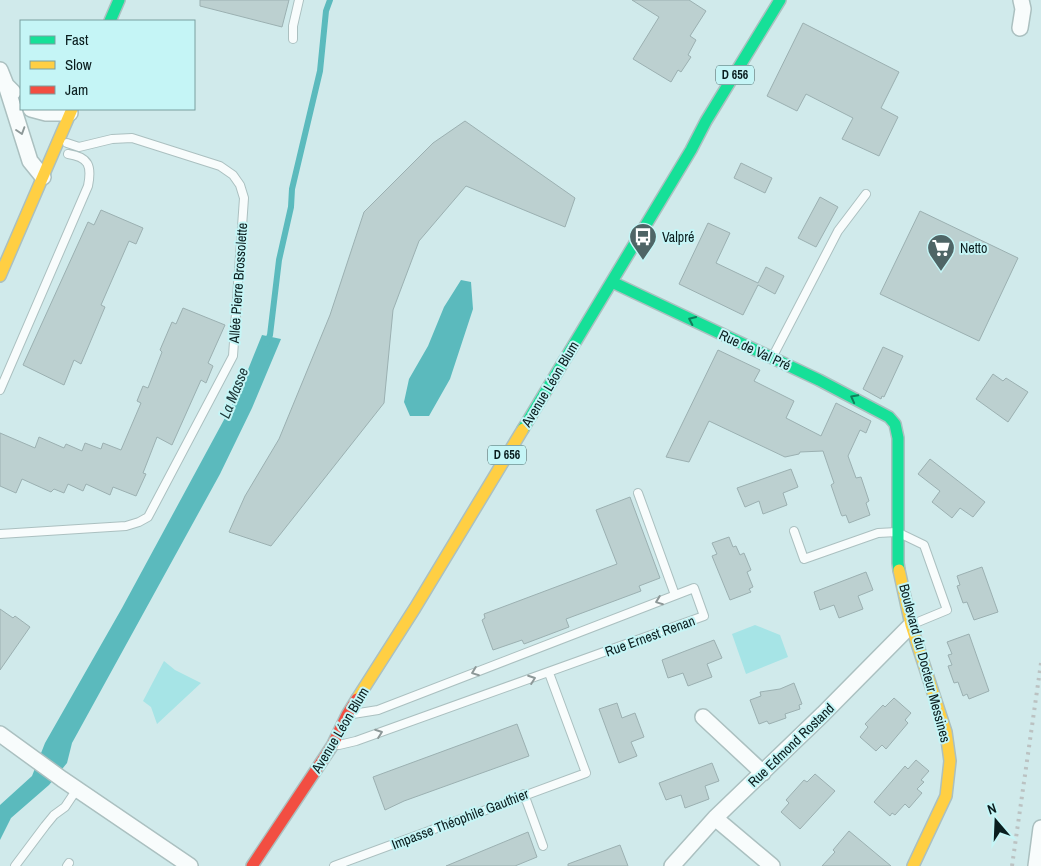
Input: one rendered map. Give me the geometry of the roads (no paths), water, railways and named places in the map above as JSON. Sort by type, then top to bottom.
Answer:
[{"type":"main road","points":[[110,20],[119,0]]},
{"type":"main road","name":"Avenue Léon Blum","points":[[252,866],[332,746],[347,715],[416,608],[780,0]]},
{"type":"main road","points":[[0,276],[71,111]]},
{"type":"main road","name":"Rue de Val Pré","points":[[612,282],[819,380],[889,417],[894,424]]},
{"type":"main road","name":"Boulevard du Docteur Messines","points":[[894,424],[898,438],[898,563],[911,625],[946,732],[950,761],[946,796],[914,866]]},
{"type":"street","points":[[1020,28],[1023,8],[1021,0]]},
{"type":"street","points":[[0,70],[30,161],[43,177]]},
{"type":"street","points":[[6,85],[20,100]]},
{"type":"street","points":[[34,110],[46,113],[71,111]]},
{"type":"street","name":"Rue Edmond Rostand","points":[[672,866],[715,818],[911,625]]},
{"type":"street","points":[[703,717],[763,772]]},
{"type":"street","points":[[0,734],[76,789],[190,866]]},
{"type":"street","points":[[715,818],[772,866]]},
{"type":"street","points":[[1036,866],[1041,828]]},
{"type":"lane","points":[[293,39],[293,26],[299,0]]},
{"type":"lane","name":"Allée Pierre Brossolette","points":[[0,534],[126,526],[148,517],[233,356],[244,198],[240,185],[234,175],[220,166],[132,138],[112,139],[79,146],[67,143]]},
{"type":"lane","points":[[0,390],[88,186],[90,173],[85,160],[76,155],[68,154]]},
{"type":"lane","points":[[772,358],[838,231],[866,194]]},
{"type":"lane","points":[[638,493],[675,595]]},
{"type":"lane","points":[[794,531],[804,559],[878,532],[897,532],[924,545],[947,610],[911,625]]},
{"type":"lane","name":"Rue Ernest Renan","points":[[332,746],[356,741],[704,616],[694,588],[378,710],[347,715]]},
{"type":"lane","name":"Impasse Théophile Gauthier","points":[[334,866],[524,794],[586,773],[549,673]]},
{"type":"lane","points":[[16,866],[45,826],[65,807],[76,789]]},
{"type":"lane","points":[[524,794],[543,846]]},
{"type":"waterway","name":"La Masse","points":[[266,344],[270,335],[279,260],[291,207],[292,189],[320,71],[326,11],[330,0]]},
{"type":"railway","points":[[1012,866],[1041,663]]},
{"type":"place","name":"Valpré","points":[[643,261]]},
{"type":"place","name":"Netto","points":[[941,272]]}]
